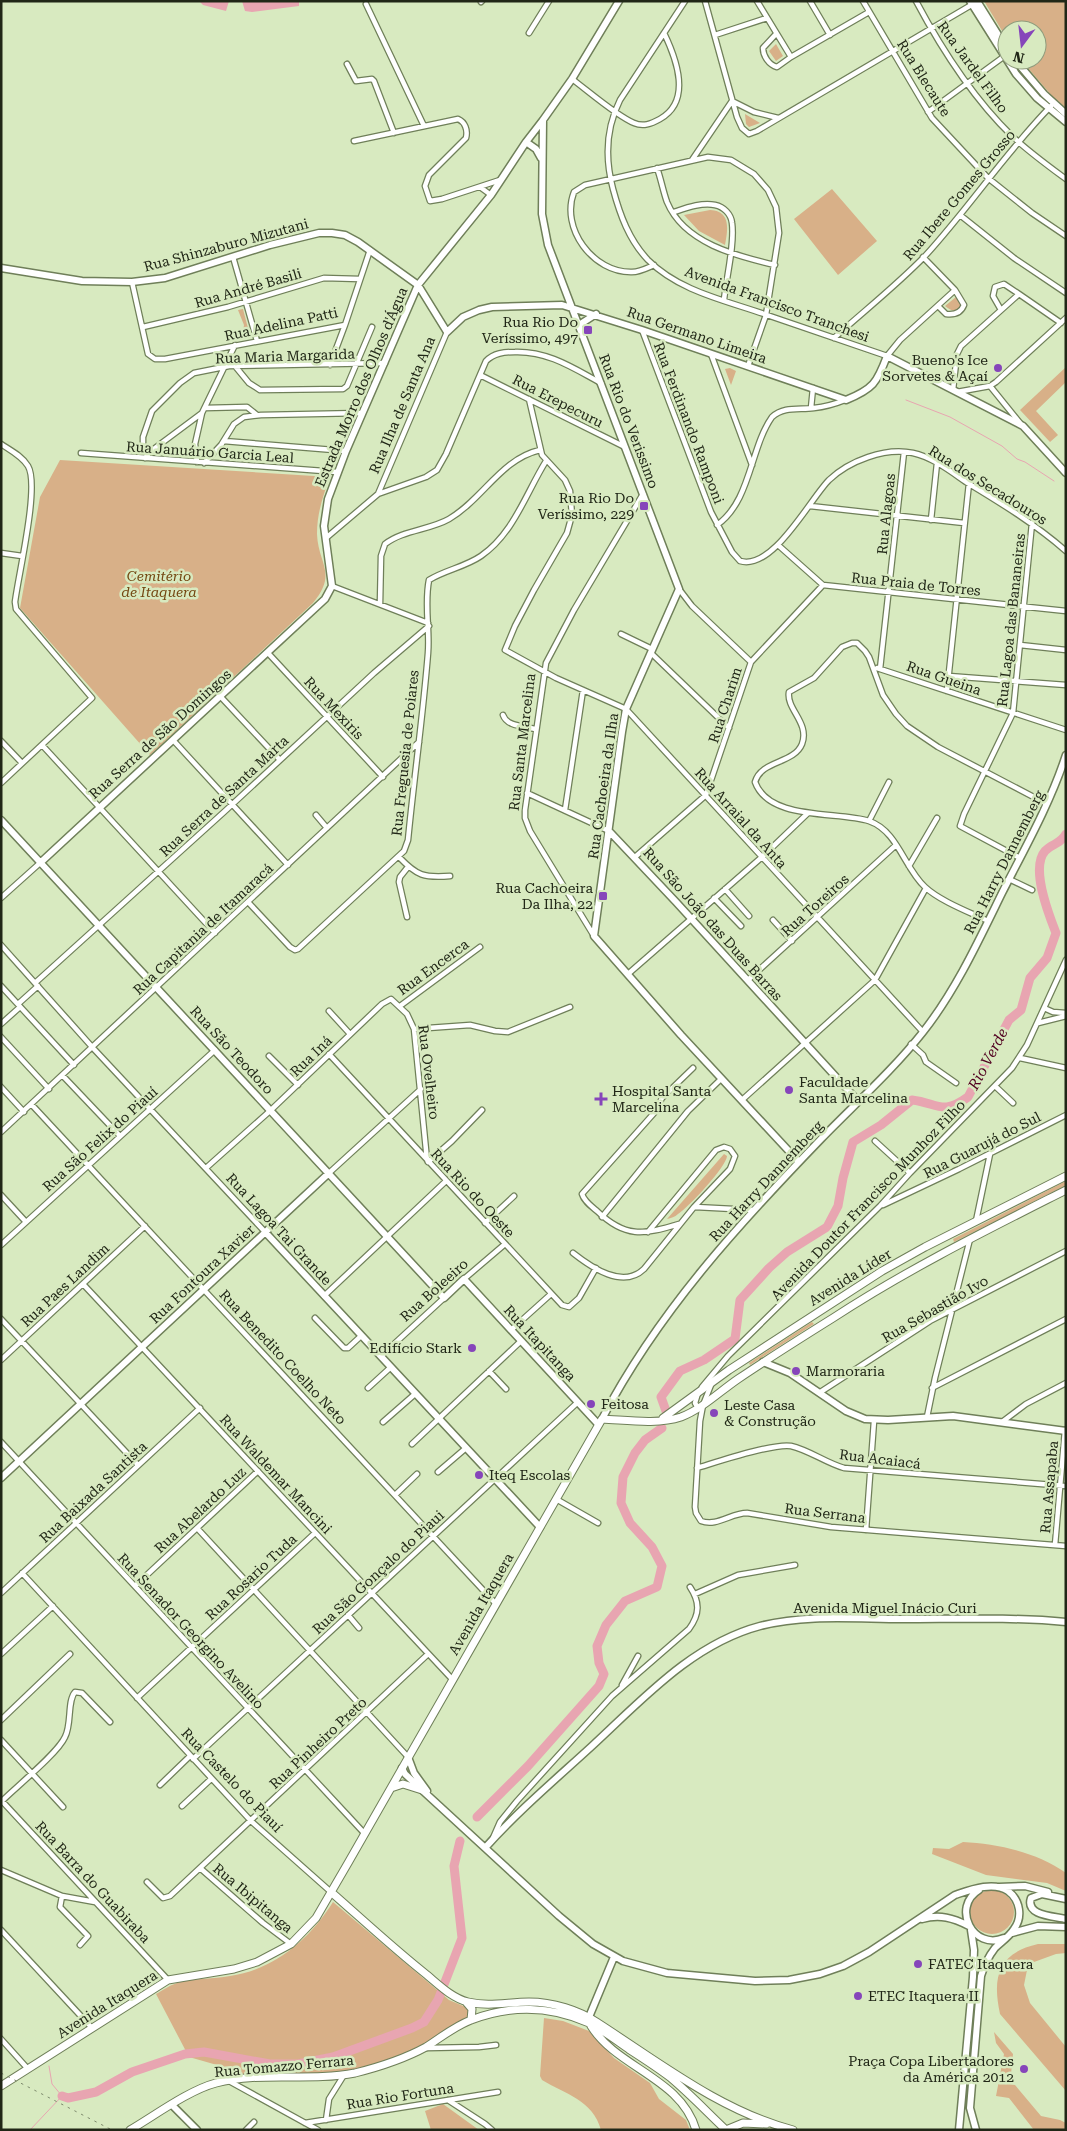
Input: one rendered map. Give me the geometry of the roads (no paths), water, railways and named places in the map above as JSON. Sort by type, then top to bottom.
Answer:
[{"type":"main road","name":"Avenida Líder","points":[[660,1420],[863,1282],[925,1247],[1066,1176]]},
{"type":"main road","name":"Avenida Líder","points":[[763,1362],[931,1259],[1066,1190]]},
{"type":"main road","points":[[600,1421],[660,1420],[681,1417],[700,1407],[763,1362]]},
{"type":"main road","name":"Avenida Itaquera","points":[[1,2086],[168,1980],[257,1962],[291,1944],[310,1926],[365,1834],[600,1421]]},
{"type":"main road","points":[[391,1788],[403,1784],[422,1790]]},
{"type":"main road","name":"Rua Castelo do Piauí","points":[[331,1892],[394,1949],[453,1996],[466,2002],[483,2005],[530,2002],[554,2005],[589,2020]]},
{"type":"main road","points":[[466,2002],[472,2009],[471,2020]]},
{"type":"main road","points":[[483,2005],[479,2011],[484,2016]]},
{"type":"main road","name":"Rua Tomazzo Ferrara","points":[[130,2130],[208,2085],[273,2077],[344,2075],[373,2068],[424,2048],[471,2020],[484,2016],[527,2008],[589,2020]]},
{"type":"main road","points":[[589,2020],[669,2076],[699,2102],[726,2130],[743,2123],[791,2129]]},
{"type":"main road","points":[[589,2020],[715,2098],[736,2109],[791,2129]]},
{"type":"main road","points":[[589,2020],[600,2037],[617,2052],[656,2079],[683,2105],[692,2118],[696,2130]]},
{"type":"street","points":[[529,32],[549,1]]},
{"type":"street","name":"Estrada Morro dos Olhos d'Água","points":[[332,586],[326,538],[325,510],[337,472],[418,285],[491,195],[526,142],[544,120],[572,79],[620,1]]},
{"type":"street","name":"Avenida Francisco Tranchesi","points":[[685,1],[615,111],[607,153],[611,179],[624,223],[636,245],[654,265],[684,286],[887,356],[1023,426],[1066,474]]},
{"type":"street","points":[[705,1],[732,101],[742,128],[749,134],[758,131],[803,105],[974,2]]},
{"type":"street","points":[[757,1],[792,57]]},
{"type":"street","points":[[810,1],[830,34]]},
{"type":"street","name":"Rua Blecaute","points":[[863,1],[928,112],[988,178],[1032,213],[1066,236]]},
{"type":"street","name":"Rua Jardel Filho","points":[[916,1],[930,28],[968,84],[999,122],[1019,142],[1066,179]]},
{"type":"street","points":[[974,2],[997,35]]},
{"type":"street","points":[[974,2],[997,41]]},
{"type":"street","points":[[366,4],[424,126]]},
{"type":"street","points":[[776,34],[763,48],[769,63],[778,67],[830,34],[870,12]]},
{"type":"street","points":[[715,35],[767,18]]},
{"type":"street","points":[[572,79],[633,123],[648,125],[664,117],[677,99],[680,86],[670,47],[664,33]]},
{"type":"street","points":[[928,112],[997,63]]},
{"type":"street","points":[[347,64],[356,81],[372,79],[374,81],[394,133]]},
{"type":"street","points":[[1014,70],[1066,122]]},
{"type":"street","points":[[1023,70],[1051,106],[1066,114]]},
{"type":"street","points":[[732,101],[754,112],[778,118]]},
{"type":"street","points":[[692,160],[732,101]]},
{"type":"street","name":"Rua Ibere Gomes Grosso","points":[[834,338],[924,257],[960,215],[988,178],[1051,106]]},
{"type":"street","points":[[354,141],[458,119],[463,122],[467,131],[463,141],[427,180],[426,190],[430,201],[501,180]]},
{"type":"street","name":"Rua Rio do Verissimo","points":[[544,120],[542,214],[548,245],[679,589],[692,606],[751,662]]},
{"type":"street","points":[[526,142],[536,149],[543,161]]},
{"type":"street","points":[[654,265],[635,272],[623,271],[607,266],[591,256],[579,242],[573,224],[574,192],[585,185],[708,157],[731,160],[748,169],[762,183],[773,199],[778,218],[779,233],[766,315],[748,366]]},
{"type":"street","points":[[657,168],[668,203],[694,234],[730,254],[775,265]]},
{"type":"street","points":[[480,187],[491,195]]},
{"type":"street","points":[[674,212],[707,204],[724,208],[731,217],[730,254],[724,300]]},
{"type":"street","points":[[960,215],[1014,258],[1066,293]]},
{"type":"street","name":"Rua Shinzaburo Mizutani","points":[[1,268],[82,281],[132,282],[165,278],[319,233],[345,236],[370,250],[418,285],[447,332]]},
{"type":"street","name":"Rua Adelina Patti","points":[[143,327],[148,354],[155,359],[165,359],[257,340],[345,325],[370,250]]},
{"type":"street","points":[[234,257],[257,340]]},
{"type":"street","points":[[924,257],[964,302],[961,310],[955,314],[946,314],[938,306]]},
{"type":"street","name":"Rua André Basili","points":[[143,327],[246,302],[324,278],[360,278]]},
{"type":"street","points":[[132,282],[143,327]]},
{"type":"street","points":[[1001,310],[993,296],[995,287],[1004,284],[1061,323]]},
{"type":"street","points":[[717,525],[731,510],[752,465],[763,435],[776,413],[788,409],[811,408],[846,400],[874,385],[879,378],[887,356],[900,340],[955,290]]},
{"type":"street","points":[[1019,294],[958,350],[955,391],[990,386],[1066,318]]},
{"type":"street","name":"Rua Ilha de Santa Ana","points":[[326,538],[378,494],[447,332],[463,318],[492,307],[562,305],[573,307]]},
{"type":"street","name":"Rua Germano Limeira","points":[[573,307],[846,400]]},
{"type":"street","points":[[579,324],[596,314]]},
{"type":"street","points":[[330,365],[345,325]]},
{"type":"street","points":[[235,366],[249,383],[260,390],[340,390],[347,386],[372,327]]},
{"type":"street","name":"Rua Ferdinando Ramponi","points":[[642,330],[717,525]]},
{"type":"street","points":[[197,462],[194,444],[204,410],[235,345]]},
{"type":"street","points":[[378,494],[426,477],[437,470],[446,454],[486,361],[491,356],[508,352],[542,354],[556,359],[602,384]]},
{"type":"street","points":[[711,354],[752,465]]},
{"type":"street","name":"Rua Maria Margarida","points":[[151,451],[145,449],[142,441],[150,415],[158,403],[194,373],[235,366],[385,363]]},
{"type":"street","name":"Rua Erepecuru","points":[[480,375],[626,447]]},
{"type":"street","points":[[990,386],[1023,426]]},
{"type":"street","points":[[811,408],[813,388]]},
{"type":"street","points":[[529,399],[540,450],[546,461]]},
{"type":"street","points":[[145,458],[151,451],[204,410],[247,407],[257,415]]},
{"type":"street","points":[[204,463],[224,441],[239,420],[257,415],[362,413]]},
{"type":"street","points":[[224,441],[346,451]]},
{"type":"street","points":[[1,444],[28,466],[32,488],[14,602],[16,609],[92,698],[1,783]]},
{"type":"street","points":[[380,604],[381,552],[385,544],[391,540],[449,519],[467,506],[508,465],[523,455],[540,450]]},
{"type":"street","name":"Rua dos Secadouros","points":[[717,525],[732,552],[740,561],[756,559],[778,545],[830,480],[856,463],[886,452],[904,452],[914,453],[937,463],[1032,523],[1066,551]]},
{"type":"street","name":"Rua Alagoas","points":[[880,669],[904,452]]},
{"type":"street","name":"Rua Januário Garcia Leal","points":[[81,453],[337,472]]},
{"type":"street","name":"Rua Freguesia de Poiares","points":[[248,902],[290,947],[296,950],[404,851],[408,840],[419,742],[429,624],[427,600],[429,580],[475,560],[493,545],[517,516],[546,461]]},
{"type":"street","name":"Rua Arraial da Anta","points":[[546,461],[559,473],[570,491],[572,507],[571,525],[534,590],[505,650],[543,671],[626,709],[923,1032]]},
{"type":"street","points":[[931,520],[937,463]]},
{"type":"street","points":[[947,691],[969,483]]},
{"type":"street","name":"Rua Santa Marcelina","points":[[643,493],[574,610],[543,671],[525,810],[526,825],[594,936],[721,1079],[799,1162]]},
{"type":"street","points":[[810,506],[964,523]]},
{"type":"street","name":"Rua Lagoa das Bananeiras","points":[[1020,858],[960,826],[1013,713],[1032,523]]},
{"type":"street","points":[[778,545],[823,585]]},
{"type":"street","points":[[1,553],[22,556]]},
{"type":"street","name":"Rua Praia de Torres","points":[[823,585],[1066,611]]},
{"type":"street","name":"Rua Charim","points":[[706,795],[751,662],[823,585]]},
{"type":"street","points":[[332,586],[429,624]]},
{"type":"street","name":"Rua Serra de São Domingos","points":[[1,898],[320,606],[332,586]]},
{"type":"street","name":"Rua Cachoeira da Ilha","points":[[594,936],[626,709],[679,589]]},
{"type":"street","name":"Rua Serra de Santa Marta","points":[[1,1024],[37,984],[429,624]]},
{"type":"street","points":[[621,634],[652,651],[729,728]]},
{"type":"street","points":[[988,921],[926,888],[884,831],[869,821],[808,813],[785,807],[773,802],[759,790],[755,782],[761,772],[794,754],[802,743],[803,728],[789,697],[790,692],[814,678],[837,652],[847,644],[852,643],[861,646],[873,668],[883,695],[907,726],[938,747],[1047,804]]},
{"type":"street","points":[[1020,645],[1066,650]]},
{"type":"street","name":"Rua Mexiris","points":[[268,653],[383,778]]},
{"type":"street","name":"Rua Gueina","points":[[873,668],[1066,730]]},
{"type":"street","points":[[949,676],[1066,685]]},
{"type":"street","points":[[565,810],[583,690]]},
{"type":"street","points":[[220,696],[280,760]]},
{"type":"street","points":[[503,715],[509,723],[535,728]]},
{"type":"street","points":[[173,740],[288,865]]},
{"type":"street","points":[[1,741],[22,763]]},
{"type":"street","name":"Rua Capitania de Itamaracá","points":[[1,1132],[383,778],[419,742]]},
{"type":"street","points":[[42,745],[215,934]]},
{"type":"street","name":"Rua Harry Dannemberg","points":[[600,1421],[636,1358],[666,1315],[753,1210],[923,1032],[961,973],[988,921],[1047,804],[1066,755]]},
{"type":"street","points":[[869,821],[889,782]]},
{"type":"street","name":"Rua São João das Duas Barras","points":[[527,793],[609,831],[635,856],[858,1101]]},
{"type":"street","points":[[635,856],[706,795]]},
{"type":"street","points":[[628,974],[762,857],[808,813]]},
{"type":"street","points":[[316,815],[327,828]]},
{"type":"street","points":[[909,866],[937,818]]},
{"type":"street","name":"Rua São Teodoro","points":[[1,820],[444,1298]]},
{"type":"street","name":"Rua Toreiros","points":[[748,980],[896,846]]},
{"type":"street","points":[[399,857],[408,866],[424,876],[450,876]]},
{"type":"street","points":[[407,918],[399,882],[400,877],[408,866]]},
{"type":"street","points":[[1009,879],[1032,890]]},
{"type":"street","points":[[742,1100],[804,1042],[875,980],[889,958],[926,888]]},
{"type":"street","points":[[725,889],[749,916]]},
{"type":"street","points":[[714,898],[741,926]]},
{"type":"street","points":[[773,920],[792,941]]},
{"type":"street","name":"Rua Encerca","points":[[400,1006],[480,947]]},
{"type":"street","name":"Rua Lagoa Tai Grande","points":[[2,949],[37,984],[93,1048],[540,1527]]},
{"type":"street","name":"Avenida Doutor Francisco Munhoz Filho","points":[[697,1394],[728,1356],[880,1206],[996,1086],[1020,1058],[1066,960]]},
{"type":"street","points":[[1,986],[74,1066]]},
{"type":"street","name":"Rua Iná","points":[[206,1168],[298,1085],[387,1000],[394,1000],[400,1006]]},
{"type":"street","name":"Rua Ovelheiro","points":[[400,1006],[411,1020],[414,1029],[428,1161]]},
{"type":"street","points":[[414,1029],[470,1025],[508,1032],[570,1007]]},
{"type":"street","points":[[1044,1008],[1066,1015]]},
{"type":"street","points":[[329,1011],[350,1034]]},
{"type":"street","points":[[1038,1022],[1066,1015]]},
{"type":"street","points":[[1,1036],[49,1089]]},
{"type":"street","points":[[911,1044],[923,1055],[926,1062],[956,1083]]},
{"type":"street","name":"Rua São Felix do Piauí","points":[[1,1245],[214,1050]]},
{"type":"street","name":"Rua Rio do Oeste","points":[[329,1054],[565,1307],[572,1306],[596,1268]]},
{"type":"street","points":[[269,1056],[298,1085]]},
{"type":"street","points":[[1020,1058],[1066,1068]]},
{"type":"street","points":[[680,1224],[648,1232],[628,1232],[618,1228],[602,1216],[582,1196],[584,1191],[655,1112],[662,1098],[693,1068]]},
{"type":"street","points":[[63,1076],[120,1136]]},
{"type":"street","points":[[602,1216],[685,1115],[721,1079]]},
{"type":"street","points":[[1,1086],[24,1112]]},
{"type":"street","points":[[996,1086],[1013,1103]]},
{"type":"street","name":"Rua Fontoura Xavier","points":[[1,1478],[421,1089]]},
{"type":"street","name":"Rua Benedito Coelho Neto","points":[[32,1105],[496,1604]]},
{"type":"street","points":[[428,1161],[452,1141],[482,1110]]},
{"type":"street","name":"Rua Guarujá do Sul","points":[[880,1206],[902,1198],[1066,1115]]},
{"type":"street","points":[[876,1141],[910,1173]]},
{"type":"street","points":[[573,1253],[596,1268],[623,1278],[635,1276],[644,1269],[694,1207],[733,1164],[735,1156],[727,1147],[724,1146],[716,1150],[648,1232]]},
{"type":"street","points":[[976,1222],[990,1154]]},
{"type":"street","points":[[324,1296],[446,1181]]},
{"type":"street","points":[[1,1195],[26,1222]]},
{"type":"street","points":[[485,1223],[514,1196]]},
{"type":"street","points":[[694,1207],[753,1210]]},
{"type":"street","name":"Rua Paes Landim","points":[[1,1360],[145,1226]]},
{"type":"street","points":[[927,1417],[932,1388],[970,1239]]},
{"type":"street","name":"Rua Boleeiro","points":[[381,1356],[464,1279],[505,1244]]},
{"type":"street","name":"Rua Sebastião Ivo","points":[[819,1393],[952,1309],[1066,1251]]},
{"type":"street","name":"Rua Itapitanga","points":[[464,1279],[578,1402],[600,1421]]},
{"type":"street","name":"Rua Waldemar Mancini","points":[[83,1284],[452,1679]]},
{"type":"street","points":[[511,1330],[551,1294]]},
{"type":"street","points":[[315,1318],[344,1348],[348,1348],[361,1336]]},
{"type":"street","points":[[1,1319],[138,1465]]},
{"type":"street","points":[[932,1388],[1066,1319]]},
{"type":"street","points":[[412,1444],[521,1341]]},
{"type":"street","points":[[763,1362],[790,1373],[855,1416],[874,1420],[960,1417],[1065,1430]]},
{"type":"street","points":[[368,1388],[391,1367]]},
{"type":"street","name":"Avenida Doutor Francisco Munhoz Filho","points":[[700,1407],[717,1369]]},
{"type":"street","points":[[489,1371],[506,1389]]},
{"type":"street","points":[[1002,1422],[1015,1411],[1066,1382]]},
{"type":"street","points":[[383,1422],[415,1394]]},
{"type":"street","points":[[697,1394],[695,1403],[700,1407]]},
{"type":"street","name":"Rua São Gonçalo do Piaui","points":[[160,1785],[192,1758],[496,1480],[578,1402]]},
{"type":"street","name":"Rua Serrana","points":[[700,1407],[695,1507],[698,1518],[706,1522],[719,1521],[735,1514],[747,1512],[816,1526],[1066,1546]]},
{"type":"street","name":"Rua Baixada Santista","points":[[1,1593],[200,1408]]},
{"type":"street","points":[[866,1530],[874,1420]]},
{"type":"street","name":"Rua Assapaba","points":[[1055,1545],[1063,1486],[1065,1430]]},
{"type":"street","name":"Rua Senador Georgino Avelino","points":[[1,1442],[365,1834]]},
{"type":"street","name":"Rua Acaiacá","points":[[697,1468],[783,1446],[803,1450],[832,1465],[871,1471],[1063,1486]]},
{"type":"street","points":[[438,1472],[466,1448]]},
{"type":"street","name":"Rua Abelardo Luz","points":[[134,1586],[258,1471]]},
{"type":"street","points":[[394,1495],[416,1474]]},
{"type":"street","points":[[556,1499],[598,1523]]},
{"type":"street","points":[[197,1528],[408,1757],[414,1773],[432,1798]]},
{"type":"street","name":"Rua Rosario Tuda","points":[[137,1698],[315,1534]]},
{"type":"street","points":[[695,1594],[738,1575],[795,1565]]},
{"type":"street","name":"Rua Castelo do Piauí","points":[[22,1574],[251,1821],[331,1892]]},
{"type":"street","points":[[493,1840],[500,1822],[517,1801],[622,1687],[666,1651],[688,1629],[698,1614],[695,1594],[690,1587]]},
{"type":"street","points":[[1,1654],[53,1606]]},
{"type":"street","points":[[348,1615],[360,1628]]},
{"type":"street","name":"Avenida Miguel Inácio Curi","points":[[485,1848],[522,1810],[672,1674],[709,1648],[743,1632],[760,1626],[812,1619],[957,1619],[1066,1622]]},
{"type":"street","points":[[1,1720],[70,1654]]},
{"type":"street","name":"Rua Pinheiro Preto","points":[[147,1882],[165,1899],[428,1655]]},
{"type":"street","points":[[622,1687],[638,1656]]},
{"type":"street","points":[[1,1801],[65,1738],[70,1720],[72,1698],[75,1692],[82,1693],[110,1722]]},
{"type":"street","points":[[1,1740],[63,1808]]},
{"type":"street","points":[[402,1768],[405,1774],[422,1790],[559,1916],[593,1944],[614,1957],[646,1968],[691,1976],[748,1981],[789,1980],[820,1974],[855,1960],[955,1895],[968,1890],[1025,1886],[1066,1898]]},
{"type":"street","points":[[182,1806],[211,1779]]},
{"type":"street","name":"Rua Barra do Guabiraba","points":[[1,1801],[168,1980]]},
{"type":"street","name":"Rua Ibipitanga","points":[[200,1868],[262,1923],[291,1944]]},
{"type":"street","points":[[1,1870],[62,1896],[95,1902]]},
{"type":"street","points":[[976,2130],[970,2108],[981,1976],[989,1957],[1019,1921],[1018,1906],[1010,1893],[996,1887]]},
{"type":"street","points":[[959,2130],[974,1950],[966,1917],[966,1908],[975,1893],[983,1888]]},
{"type":"street","points":[[1066,1898],[1038,1894],[1031,1898],[1030,1904],[1031,1908],[1038,1913],[1066,1919]]},
{"type":"street","points":[[62,1896],[60,1907],[88,1936],[80,1945]]},
{"type":"street","points":[[916,1920],[941,1916],[949,1917],[970,1928],[985,1940],[993,1941],[1038,1926],[1066,1927]]},
{"type":"street","points":[[1,1930],[92,2028]]},
{"type":"street","points":[[589,2020],[614,1957]]},
{"type":"street","points":[[1,2039],[28,2069]]},
{"type":"street","points":[[424,2048],[496,2045]]},
{"type":"street","points":[[326,2120],[328,2099],[344,2075]]},
{"type":"street","points":[[229,2081],[314,2129]]},
{"type":"street","name":"Rua Rio Fortuna","points":[[306,2123],[498,2092]]},
{"type":"street","points":[[448,2100],[492,2130]]},
{"type":"street","points":[[172,2105],[196,2130]]},
{"type":"street","points":[[246,2130],[254,2122]]},
{"type":"waterway","points":[[906,400],[950,417],[1002,446],[1017,459],[1025,462],[1054,481]]},
{"type":"waterway","name":"Rio Verde","points":[[666,1411],[661,1397],[680,1371],[704,1360],[735,1339],[740,1300],[769,1268],[787,1252],[827,1227],[838,1206],[843,1178],[853,1142],[881,1125],[912,1100],[946,1107],[959,1103],[968,1097],[1009,1020],[1021,1010],[1030,978],[1047,958],[1056,933],[1042,892],[1039,868],[1045,851],[1061,840],[1066,834]]},
{"type":"waterway","points":[[477,1817],[528,1766],[599,1686],[604,1674],[599,1663],[597,1646],[606,1625],[625,1601],[657,1587],[662,1566],[652,1547],[630,1523],[621,1503],[623,1477],[635,1453],[645,1440],[662,1428]]},
{"type":"waterway","points":[[62,2096],[68,2098],[96,2092],[132,2072],[185,2054],[204,2052],[270,2064],[298,2064],[333,2057],[424,2022],[438,2000],[462,1938],[454,1866],[460,1841]]},
{"type":"waterway","points":[[30,2130],[62,2096],[52,2084],[49,2066]]},
{"type":"railway","points":[[1,2073],[112,2130]]},
{"type":"place","name":"Rua Rio Do Veríssimo, 497","points":[[588,330]]},
{"type":"place","name":"Bueno's Ice Sorvetes & Açaí","points":[[998,368]]},
{"type":"place","name":"Rua Rio Do Veríssimo, 229","points":[[644,506]]},
{"type":"place","name":"Rua Cachoeira Da Ilha, 22","points":[[603,896]]},
{"type":"place","name":"Faculdade Santa Marcelina","points":[[789,1090]]},
{"type":"place","name":"Hospital Santa Marcelina","points":[[601,1099]]},
{"type":"place","name":"Edifício Stark","points":[[472,1348]]},
{"type":"place","name":"Marmoraria","points":[[796,1371]]},
{"type":"place","name":"Feitosa","points":[[591,1404]]},
{"type":"place","name":"Leste Casa & Construção","points":[[714,1413]]},
{"type":"place","name":"Iteq Escolas","points":[[479,1475]]},
{"type":"place","name":"FATEC Itaquera","points":[[918,1964]]},
{"type":"place","name":"ETEC Itaquera II","points":[[858,1996]]},
{"type":"place","name":"Praça Copa Libertadores da América 2012","points":[[1024,2069]]},
{"type":"park label","name":"Cemitério de Itaquera","points":[[159,584]]}]
